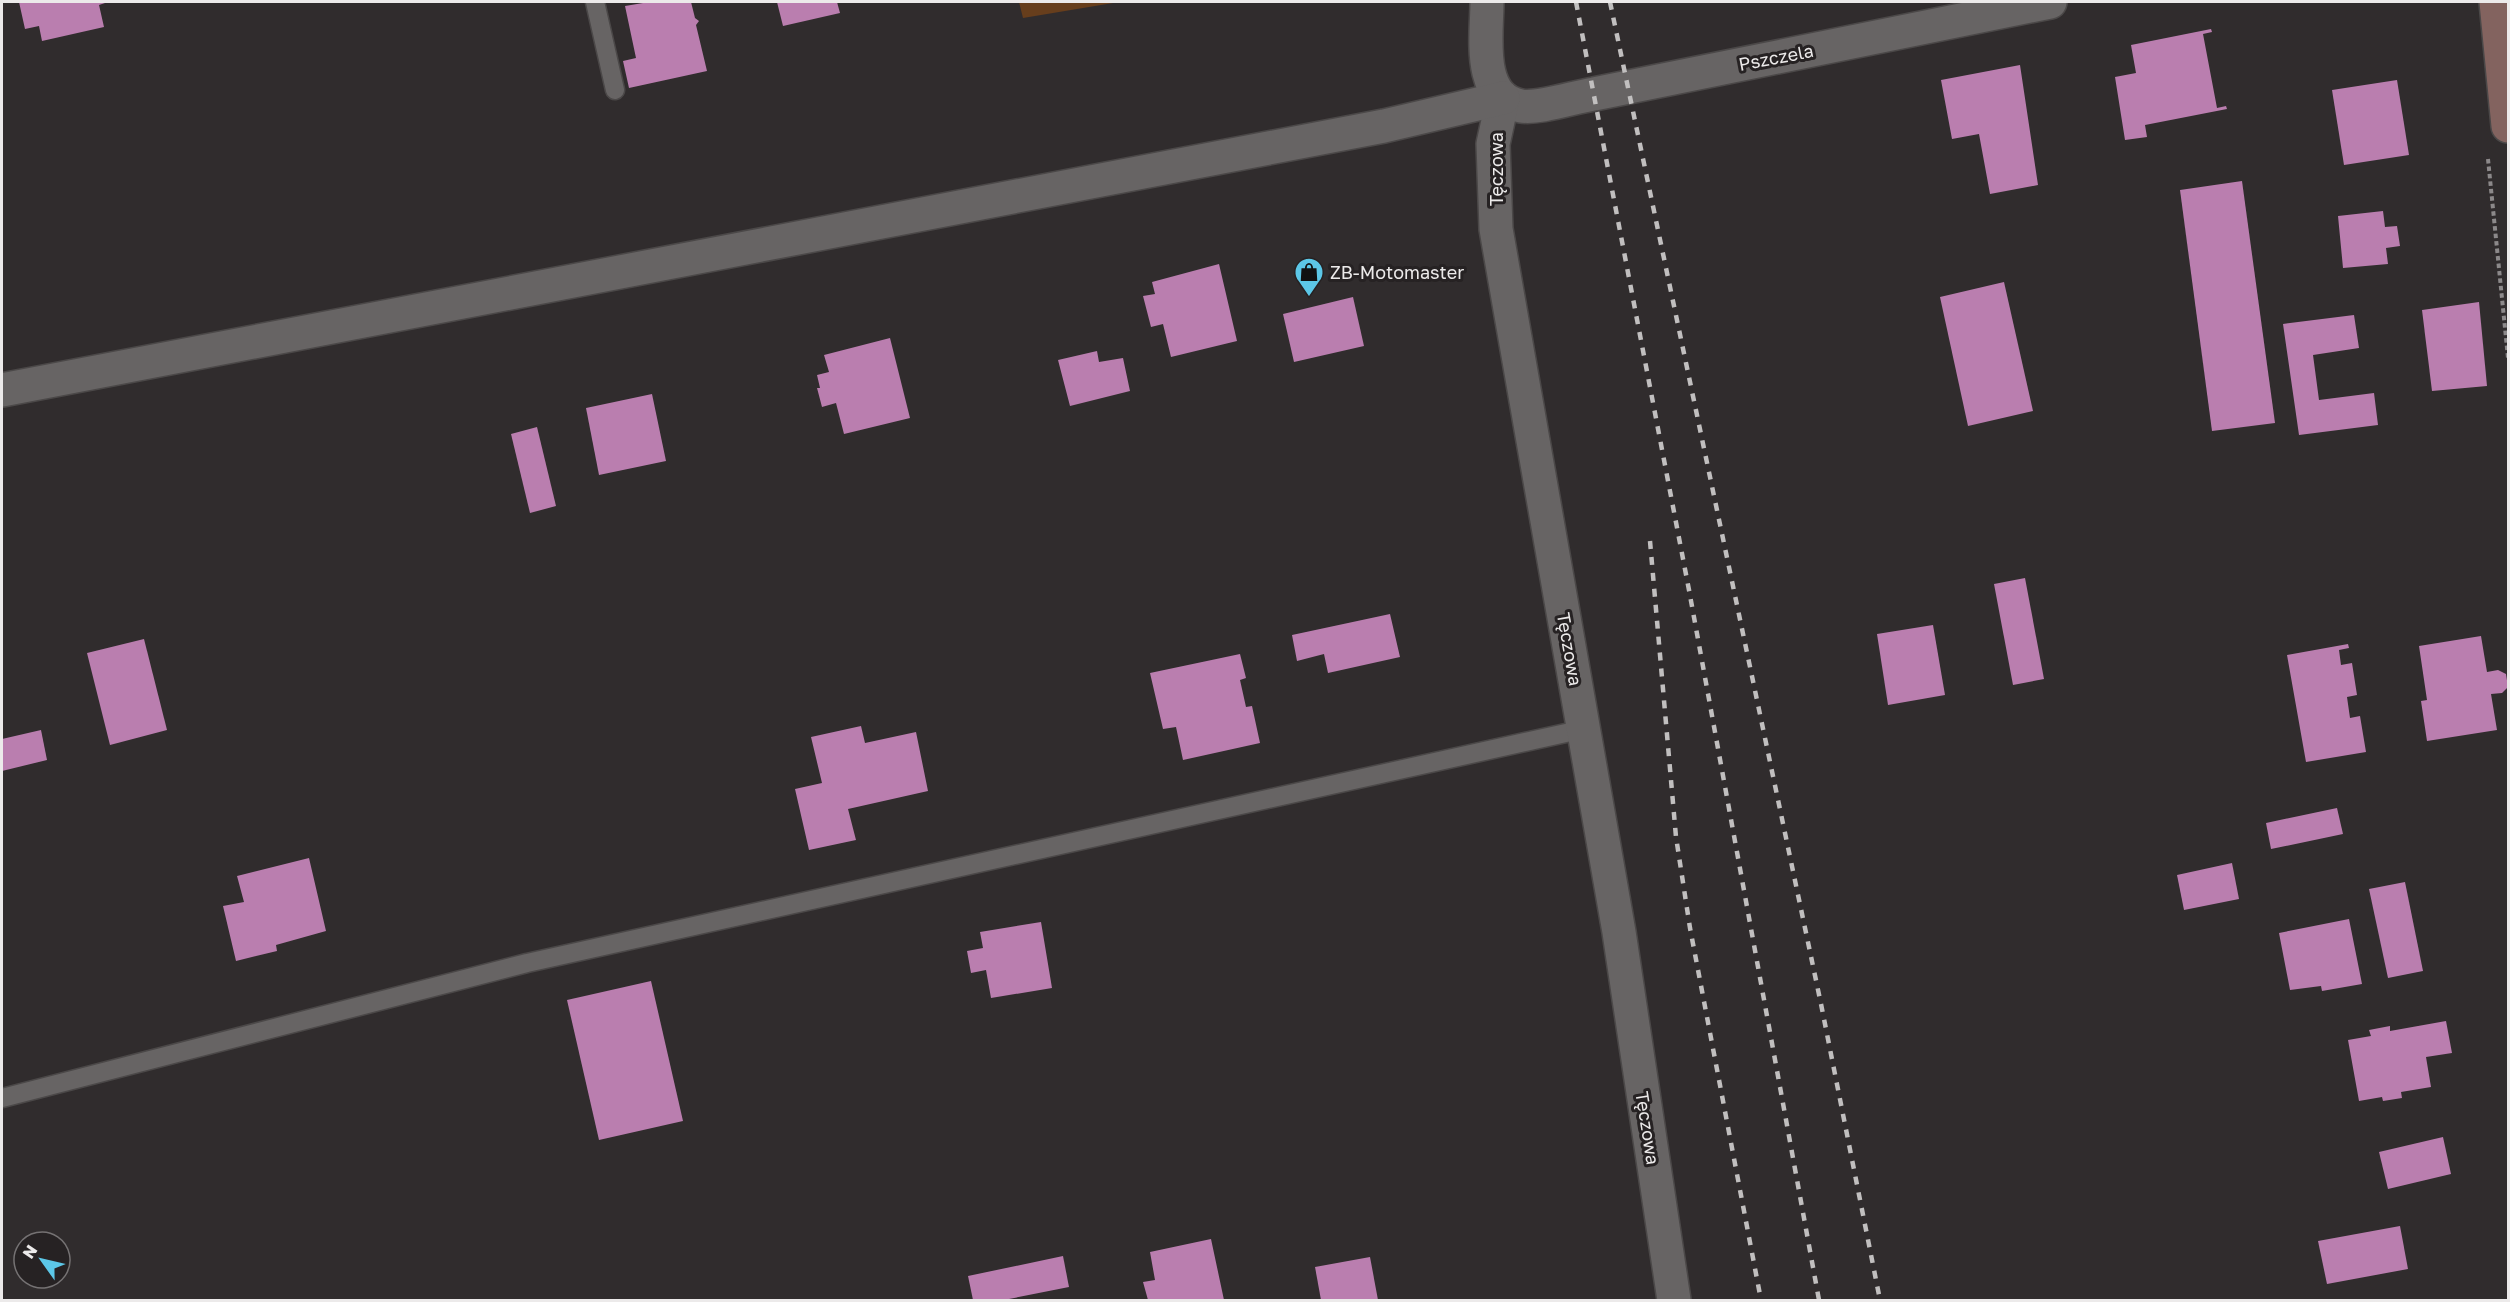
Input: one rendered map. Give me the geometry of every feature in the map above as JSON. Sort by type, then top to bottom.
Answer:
[{"type":"street","points":[[2,390],[1384,126],[1503,98],[1492,86],[1488,67],[1487,2]]},
{"type":"street","name":"Pszczela","points":[[1503,98],[1521,105],[1536,104],[2050,2]]},
{"type":"street","points":[[2496,2],[2508,126]]},
{"type":"street","name":"Tęczowa","points":[[1503,98],[1493,144],[1496,229],[1619,933],[1674,1300]]},
{"type":"lane","points":[[595,2],[615,90]]},
{"type":"lane","points":[[2,1098],[526,963],[1584,729]]},
{"type":"path","points":[[2488,153],[2507,328],[2508,358]]},
{"type":"shaded area","points":[[1019,2],[1119,2],[1023,18]]},
{"type":"building","points":[[19,2],[108,2],[99,5],[104,27],[42,41],[39,26],[25,29]]},
{"type":"building","points":[[649,2],[691,2],[695,18],[699,21],[696,25],[707,71],[629,88],[623,61],[636,58],[625,6]]},
{"type":"building","points":[[777,2],[837,2],[840,13],[783,26]]},
{"type":"building","points":[[2211,29],[2212,32],[2203,34],[2217,108],[2226,106],[2227,109],[2145,125],[2147,137],[2125,140],[2115,77],[2136,73],[2131,45]]},
{"type":"building","points":[[2020,65],[2038,185],[1990,194],[1979,134],[1952,139],[1941,80]]},
{"type":"building","points":[[2397,80],[2409,155],[2344,165],[2332,90]]},
{"type":"building","points":[[2242,181],[2275,423],[2212,431],[2180,190]]},
{"type":"building","points":[[2383,211],[2385,227],[2397,226],[2400,246],[2386,248],[2388,264],[2343,268],[2338,216]]},
{"type":"building","points":[[1219,264],[1237,341],[1171,357],[1163,324],[1151,327],[1143,296],[1155,294],[1152,282]]},
{"type":"building","points":[[2004,282],[2033,411],[1968,426],[1940,297]]},
{"type":"building","points":[[1353,297],[1364,346],[1294,362],[1283,314]]},
{"type":"building","points":[[2479,302],[2487,386],[2432,391],[2422,310]]},
{"type":"building","points":[[2354,315],[2359,348],[2313,355],[2319,400],[2374,393],[2378,425],[2299,435],[2283,324]]},
{"type":"building","points":[[890,338],[910,418],[844,434],[836,403],[822,407],[817,388],[820,388],[817,375],[829,372],[824,355]]},
{"type":"building","points":[[1097,351],[1099,362],[1123,358],[1130,391],[1070,406],[1058,360]]},
{"type":"building","points":[[652,394],[666,461],[599,475],[586,408]]},
{"type":"building","points":[[537,427],[556,506],[530,513],[511,434]]},
{"type":"building","points":[[2025,578],[2044,679],[2013,685],[1994,584]]},
{"type":"building","points":[[1390,614],[1400,657],[1328,673],[1324,654],[1297,661],[1292,635]]},
{"type":"building","points":[[1933,625],[1945,695],[1888,705],[1877,634]]},
{"type":"building","points":[[2481,636],[2487,672],[2498,670],[2506,674],[2508,687],[2502,693],[2491,694],[2497,730],[2427,741],[2421,701],[2427,700],[2419,646]]},
{"type":"building","points":[[144,639],[167,730],[110,745],[87,653]]},
{"type":"building","points":[[2348,644],[2349,648],[2339,650],[2341,665],[2352,663],[2357,695],[2347,697],[2350,718],[2360,716],[2366,752],[2306,762],[2287,655]]},
{"type":"building","points":[[1240,654],[1246,678],[1240,680],[1246,707],[1252,706],[1260,743],[1183,760],[1176,727],[1163,729],[1150,673]]},
{"type":"building","points":[[861,726],[865,743],[916,732],[928,791],[848,809],[856,840],[809,850],[795,789],[822,783],[811,737]]},
{"type":"building","points":[[41,730],[47,760],[2,771],[2,739]]},
{"type":"building","points":[[2337,808],[2343,834],[2271,849],[2266,823]]},
{"type":"building","points":[[309,858],[326,931],[276,945],[277,951],[236,961],[223,906],[244,902],[237,876]]},
{"type":"building","points":[[2232,863],[2239,899],[2184,910],[2177,875]]},
{"type":"building","points":[[2405,882],[2423,971],[2388,978],[2369,889]]},
{"type":"building","points":[[2349,919],[2362,984],[2322,991],[2321,986],[2290,990],[2279,933]]},
{"type":"building","points":[[1041,922],[1052,988],[991,998],[986,970],[971,973],[967,951],[983,948],[980,932]]},
{"type":"building","points":[[651,981],[683,1121],[599,1140],[567,1000]]},
{"type":"building","points":[[2446,1021],[2452,1053],[2426,1057],[2431,1087],[2401,1092],[2402,1098],[2383,1101],[2382,1097],[2359,1101],[2348,1040],[2371,1036],[2369,1030],[2390,1026],[2390,1031]]},
{"type":"building","points":[[2443,1137],[2451,1174],[2388,1189],[2379,1152]]},
{"type":"building","points":[[2400,1226],[2408,1269],[2327,1284],[2318,1241]]},
{"type":"building","points":[[1211,1239],[1224,1300],[1148,1300],[1143,1282],[1155,1280],[1150,1252]]},
{"type":"building","points":[[1063,1256],[1069,1287],[1004,1300],[973,1300],[968,1276]]},
{"type":"building","points":[[1370,1257],[1378,1300],[1321,1300],[1315,1267]]},
{"type":"railway","points":[[1576,2],[1689,590],[1819,1300]]},
{"type":"railway","points":[[1610,2],[1821,1004],[1880,1300]]},
{"type":"railway","points":[[1650,541],[1676,837],[1690,928],[1761,1300]]},
{"type":"place","name":"ZB-Motomaster","points":[[1309,298]]}]
